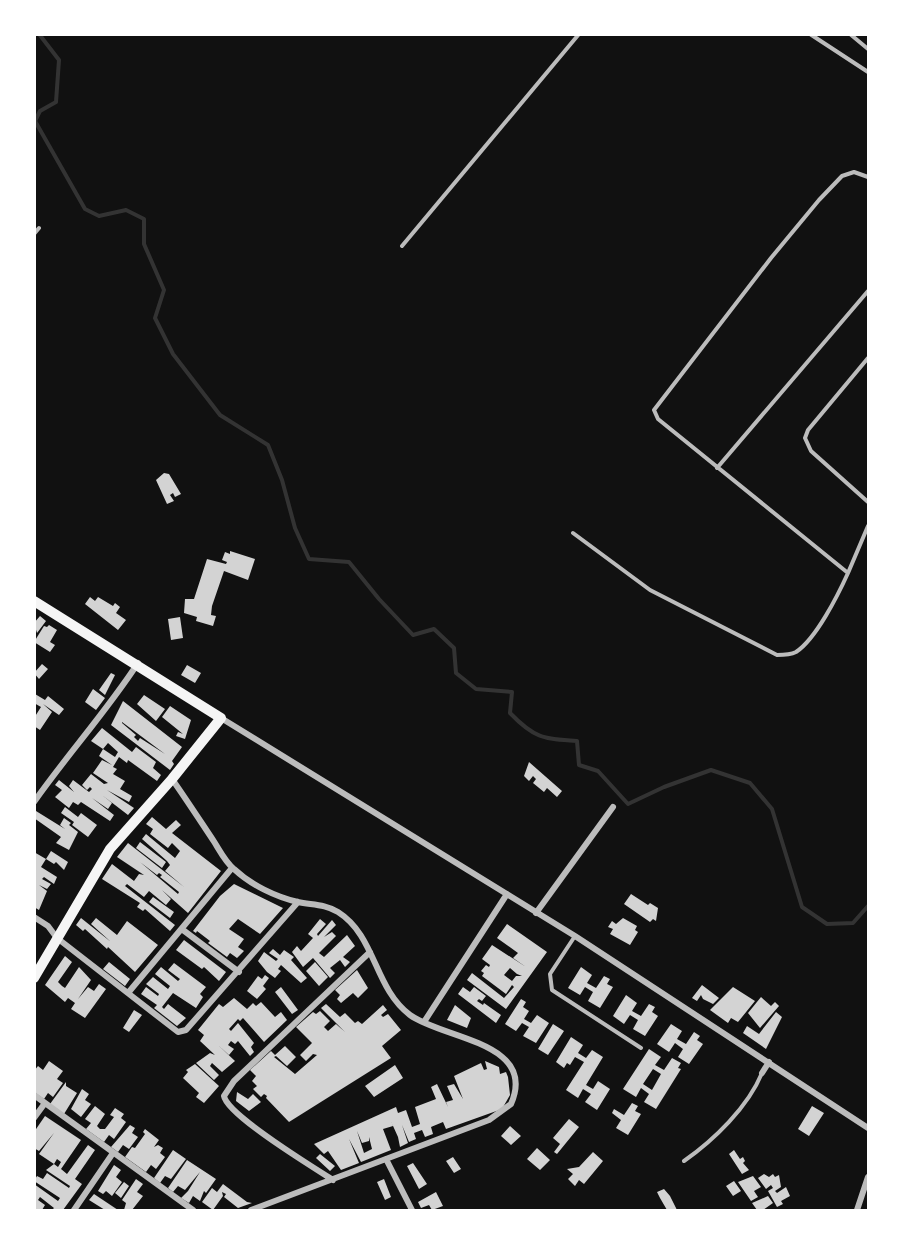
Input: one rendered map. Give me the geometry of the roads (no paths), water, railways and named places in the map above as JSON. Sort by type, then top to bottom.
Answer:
[{"type":"main road","points":[[34,601],[138,663],[221,718],[172,780],[110,849],[34,978]]},
{"type":"street","points":[[34,802],[71,750],[98,720],[138,663]]},
{"type":"street","points":[[221,718],[575,936],[868,1128]]},
{"type":"street","points":[[172,780],[232,868],[254,884],[298,902],[324,905],[338,912],[361,933],[388,990],[399,1006],[424,1022],[489,1048],[504,1058],[513,1068],[516,1083],[515,1095],[504,1112],[489,1120],[251,1210]]},
{"type":"street","points":[[536,913],[613,807]]},
{"type":"street","points":[[128,993],[183,930],[232,868]]},
{"type":"street","points":[[424,1022],[507,894]]},
{"type":"street","points":[[34,917],[48,926],[57,938],[174,1031],[186,1030],[298,902]]},
{"type":"street","points":[[183,930],[239,972]]},
{"type":"street","points":[[333,1180],[260,1132],[227,1104],[224,1096],[234,1081],[370,952]]},
{"type":"street","points":[[762,1073],[769,1062]]},
{"type":"street","points":[[34,1095],[193,1210]]},
{"type":"street","points":[[34,1118],[45,1103]]},
{"type":"street","points":[[74,1210],[113,1153]]},
{"type":"street","points":[[386,1159],[412,1210]]},
{"type":"street","points":[[857,1210],[868,1177]]},
{"type":"lane","points":[[402,246],[579,34]]},
{"type":"lane","points":[[810,34],[868,72]]},
{"type":"lane","points":[[850,34],[868,49]]},
{"type":"lane","points":[[848,573],[658,419],[655,406],[819,200],[842,176],[854,172],[868,177]]},
{"type":"lane","points":[[34,234],[39,228]]},
{"type":"lane","points":[[717,468],[868,291]]},
{"type":"lane","points":[[868,358],[808,430],[805,438],[811,451],[868,502]]},
{"type":"lane","points":[[573,533],[650,590],[777,655],[790,655],[801,647],[826,613],[848,573],[868,526]]},
{"type":"lane","points":[[575,936],[550,974],[552,990],[641,1048]]},
{"type":"lane","points":[[684,1161],[704,1146],[742,1106],[762,1073]]},
{"type":"waterway","points":[[39,34],[59,60],[56,102],[40,111],[35,121],[85,209],[99,216],[126,210],[144,219],[144,244],[164,290],[155,318],[173,354],[220,415],[268,445],[282,480],[295,528],[309,559],[349,562],[379,599],[413,635],[434,629],[454,648],[456,673],[476,689],[512,692],[510,713],[526,728],[547,738],[577,741],[579,765],[598,771],[628,804],[664,787],[711,770],[750,783],[772,809],[802,907],[827,924],[853,923],[868,906]]}]
